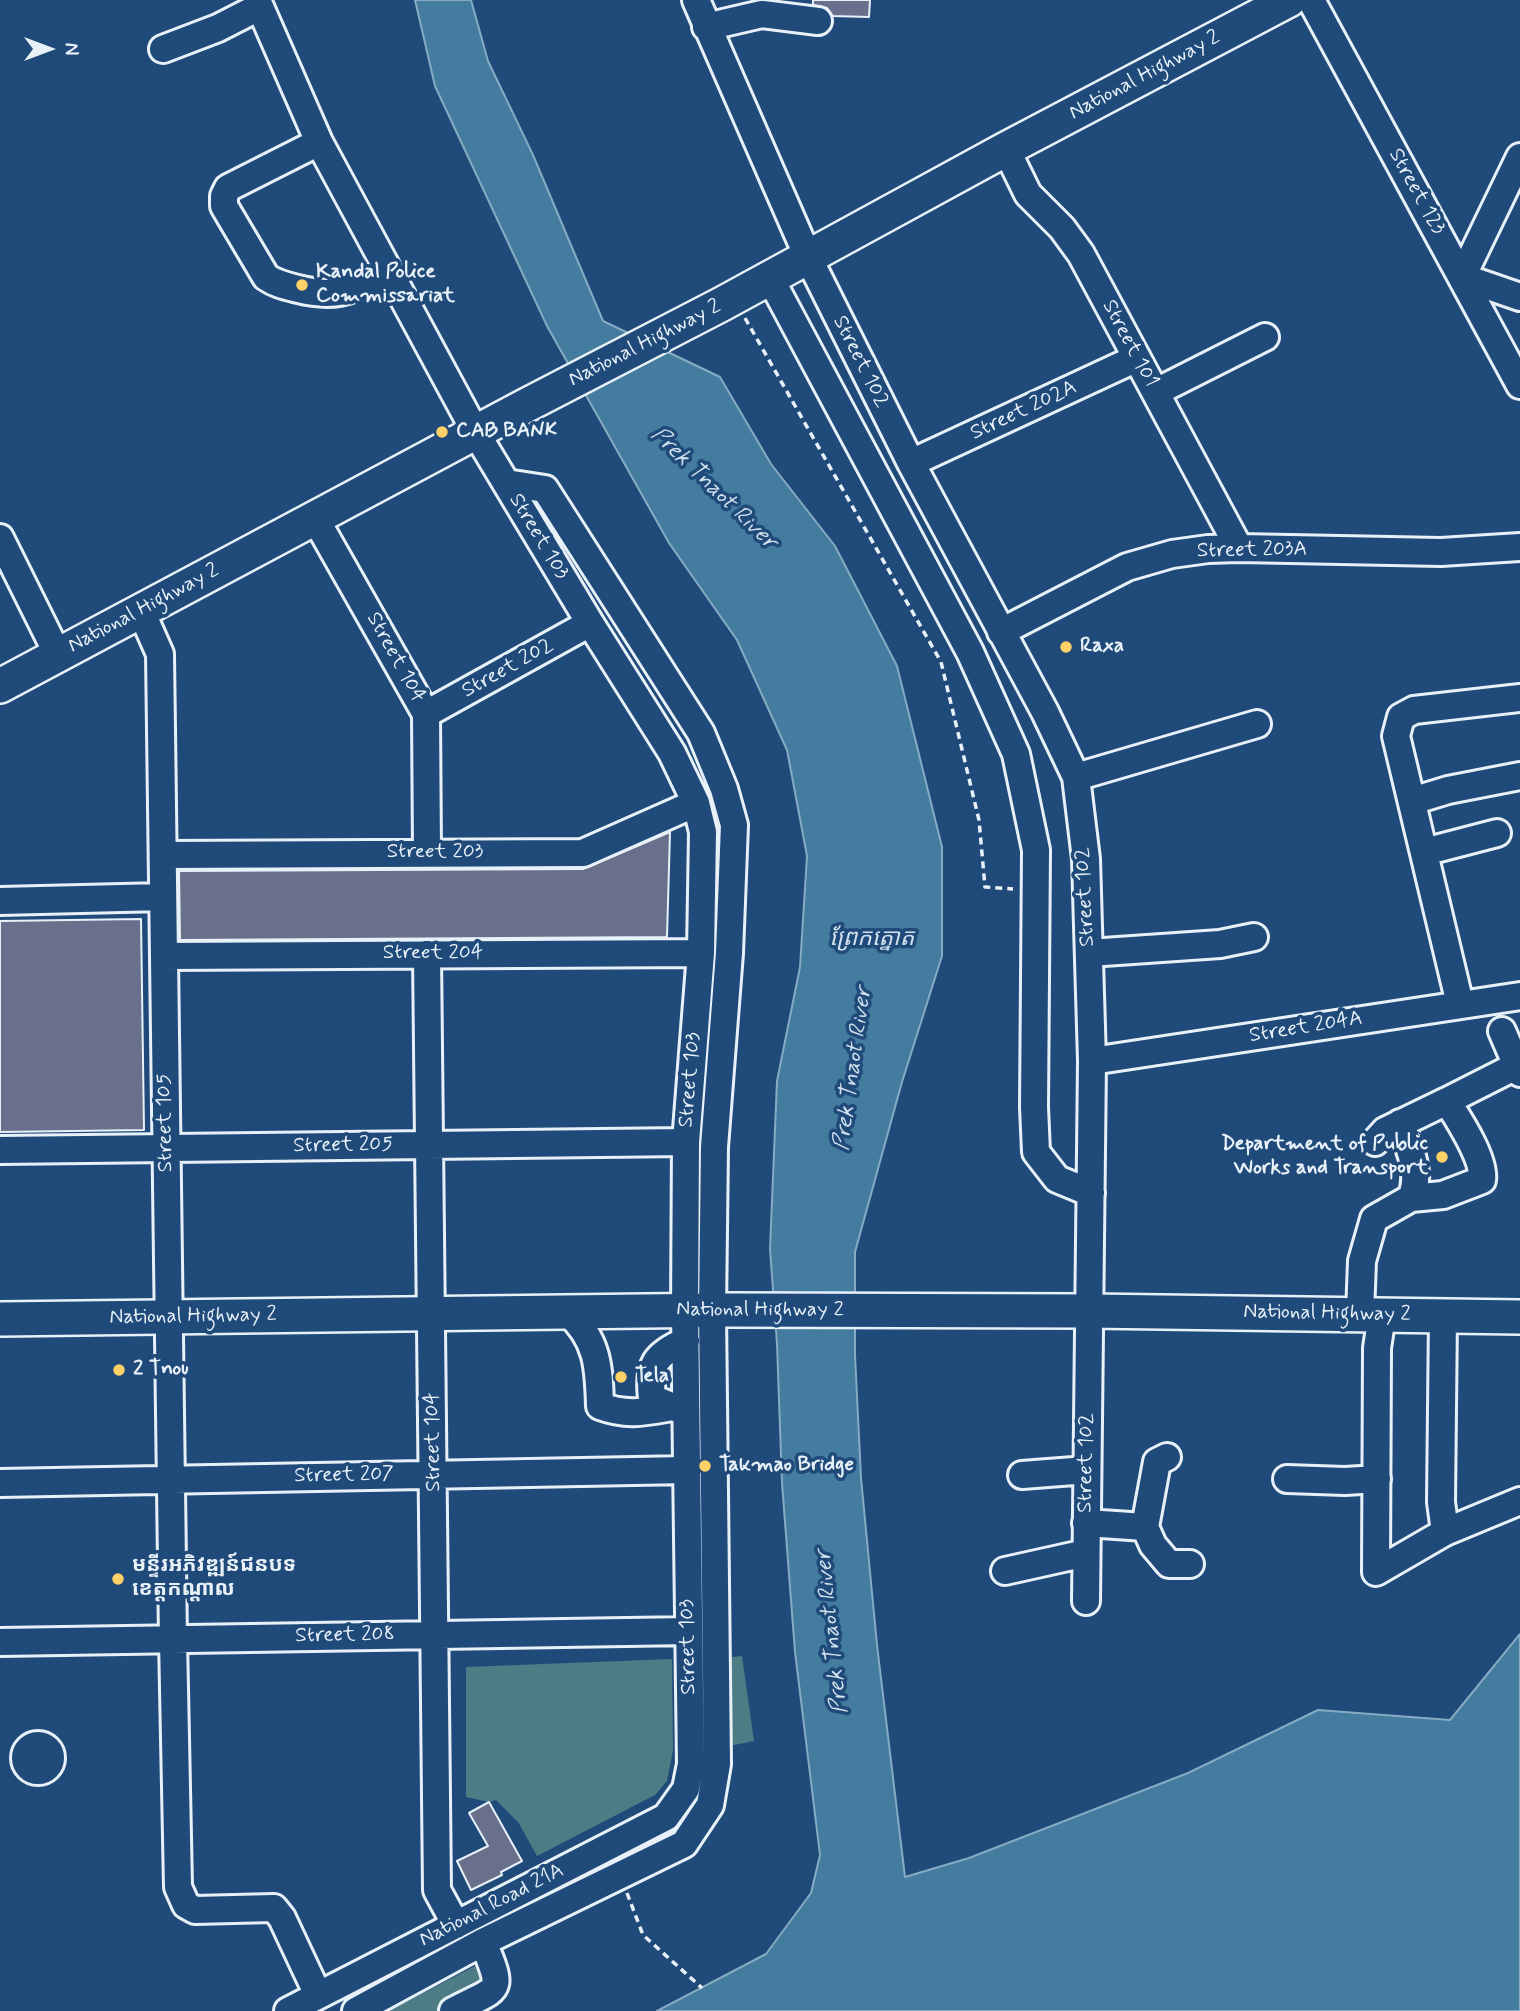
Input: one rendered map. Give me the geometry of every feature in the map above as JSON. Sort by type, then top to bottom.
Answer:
[{"type":"main road","name":"National Highway 2","points":[[0,686],[728,301],[1006,149],[1289,0]]},
{"type":"main road","name":"National Highway 2","points":[[0,1319],[568,1312],[702,1318],[1090,1311],[1520,1317]]},
{"type":"street","name":"Street 102","points":[[696,0],[808,257],[911,463],[1045,712],[1076,778],[1086,859],[1092,1061],[1086,1601]]},
{"type":"street","name":"Street 123","points":[[1311,0],[1520,385]]},
{"type":"street","points":[[163,49],[218,28],[258,3]]},
{"type":"street","name":"Street 103","points":[[258,3],[319,142],[476,433],[672,753],[696,803],[704,832],[701,953],[685,1142],[702,1318],[679,1409],[687,1470],[691,1764],[685,1789]]},
{"type":"street","points":[[706,27],[762,14],[818,21]]},
{"type":"street","points":[[319,142],[229,188],[224,196],[224,206],[266,277],[275,283],[318,294],[337,294],[390,273]]},
{"type":"street","name":"Street 101","points":[[1006,149],[1028,194],[1062,228],[1081,254],[1239,548]]},
{"type":"street","points":[[1520,157],[1462,277],[1520,298]]},
{"type":"street","points":[[770,278],[970,652],[1016,754],[1036,850],[1036,1152],[1057,1179],[1091,1193]]},
{"type":"street","points":[[1156,393],[1265,337]]},
{"type":"street","name":"Street 202A","points":[[911,463],[1137,358]]},
{"type":"street","points":[[356,2011],[483,1942],[684,1844],[710,1804],[717,1764],[702,1318],[729,953],[734,825],[724,789],[701,733],[545,489],[506,483]]},
{"type":"street","name":"Street 104","points":[[315,518],[426,714],[427,853]]},
{"type":"street","points":[[0,538],[58,655]]},
{"type":"street","name":"Street 203A","points":[[1001,632],[1126,567],[1172,554],[1239,548],[1441,552],[1520,547]]},
{"type":"street","name":"Street 105","points":[[141,611],[160,654],[178,1887],[186,1905],[195,1910],[274,1908],[282,1918],[318,1996]]},
{"type":"street","name":"Street 202","points":[[426,714],[590,623]]},
{"type":"street","points":[[1460,1004],[1396,736],[1401,717],[1414,710],[1520,698]]},
{"type":"street","points":[[1076,778],[1257,724]]},
{"type":"street","points":[[1412,801],[1448,790],[1520,776]]},
{"type":"street","name":"Street 203","points":[[163,855],[583,853],[696,803]]},
{"type":"street","points":[[1424,852],[1497,833]]},
{"type":"street","points":[[0,901],[163,897]]},
{"type":"street","points":[[1089,953],[1220,944],[1254,937]]},
{"type":"street","name":"Street 204","points":[[164,956],[701,953]]},
{"type":"street","name":"Street 104","points":[[427,954],[437,1889],[456,1925]]},
{"type":"street","name":"Street 204A","points":[[1092,1061],[1520,996]]},
{"type":"street","points":[[1375,1142],[1385,1131],[1400,1123],[1518,1070],[1502,1031]]},
{"type":"street","points":[[1447,1101],[1479,1161],[1483,1172],[1482,1180],[1443,1195],[1411,1198],[1374,1219],[1362,1262],[1377,1348],[1376,1572],[1445,1532],[1520,1501]]},
{"type":"street","points":[[1400,1123],[1415,1167],[1417,1185],[1411,1198]]},
{"type":"street","name":"Street 205","points":[[0,1150],[685,1142]]},
{"type":"street","points":[[568,1312],[583,1326],[597,1359],[600,1406],[619,1413],[679,1409]]},
{"type":"street","points":[[1443,1316],[1441,1502],[1445,1532]]},
{"type":"street","points":[[679,1409],[652,1398],[649,1376],[655,1361],[702,1318]]},
{"type":"street","points":[[1167,1457],[1157,1462],[1145,1527],[1153,1545],[1169,1564],[1190,1564]]},
{"type":"street","name":"Street 207","points":[[0,1483],[687,1470]]},
{"type":"street","points":[[1022,1475],[1087,1470]]},
{"type":"street","points":[[1287,1479],[1377,1479]]},
{"type":"street","points":[[1086,1523],[1145,1527]]},
{"type":"street","points":[[1005,1571],[1086,1553]]},
{"type":"street","name":"Street 208","points":[[0,1642],[689,1631]]},
{"type":"street","name":"National Road 21A","points":[[288,2011],[666,1817],[685,1789]]},
{"type":"street","points":[[453,2011],[493,1990],[497,1983],[497,1975],[483,1942]]},
{"type":"path","points":[[728,301],[941,662],[979,820],[985,887],[1036,891]]},
{"type":"path","points":[[620,1875],[643,1935],[702,1988]]},
{"type":"green space","points":[[742,1656],[754,1741],[724,1747],[723,1658]]},
{"type":"green space","points":[[672,1659],[673,1750],[667,1781],[655,1795],[537,1856],[518,1822],[496,1800],[489,1802],[466,1797],[466,1667]]},
{"type":"green space","points":[[475,1966],[487,1991],[449,2011],[389,2011]]},
{"type":"water","points":[[415,0],[471,0],[488,61],[533,155],[603,321],[720,377],[771,464],[835,546],[897,666],[942,847],[942,956],[902,1082],[855,1252],[855,1355],[861,1478],[877,1645],[905,1877],[969,1858],[1188,1773],[1318,1710],[1450,1720],[1520,1634],[1520,2011],[657,2011],[766,1954],[811,1893],[820,1855],[795,1652],[782,1483],[777,1344],[770,1249],[777,1081],[800,967],[807,856],[787,750],[737,640],[669,543],[547,326],[435,86]]},
{"type":"building","points":[[813,0],[870,0],[869,17],[833,16],[827,8],[813,5]]},
{"type":"building","points":[[670,832],[667,937],[180,940],[179,871],[583,869]]},
{"type":"building","points":[[141,919],[144,1130],[0,1132],[0,921]]},
{"type":"building","points":[[489,1802],[522,1861],[501,1872],[502,1875],[471,1890],[457,1861],[488,1846],[469,1813]]},
{"type":"place","name":"Kandal Police Commissariat","points":[[302,285]]},
{"type":"place","name":"CAB BANK","points":[[442,432]]},
{"type":"place","name":"Raxa","points":[[1066,647]]},
{"type":"place","name":"Department of Public Works and Transport","points":[[1442,1157]]},
{"type":"place","name":"2 Tnou","points":[[119,1370]]},
{"type":"place","name":"Tela","points":[[621,1377]]},
{"type":"place","name":"Takmao Bridge","points":[[705,1466]]},
{"type":"place","name":"មន្ទីរអភិវឌ្ឍន៍ជនបទ ខេត្តកណ្តាល","points":[[118,1579]]},
{"type":"water label","name":"Prek Tnaot River","points":[[713,489]]},
{"type":"water label","name":"ព្រែកត្នោត","points":[[872,940]]},
{"type":"water label","name":"Prek Tnaot River","points":[[854,1069]]},
{"type":"water label","name":"Prek Tnaot River","points":[[833,1632]]}]
